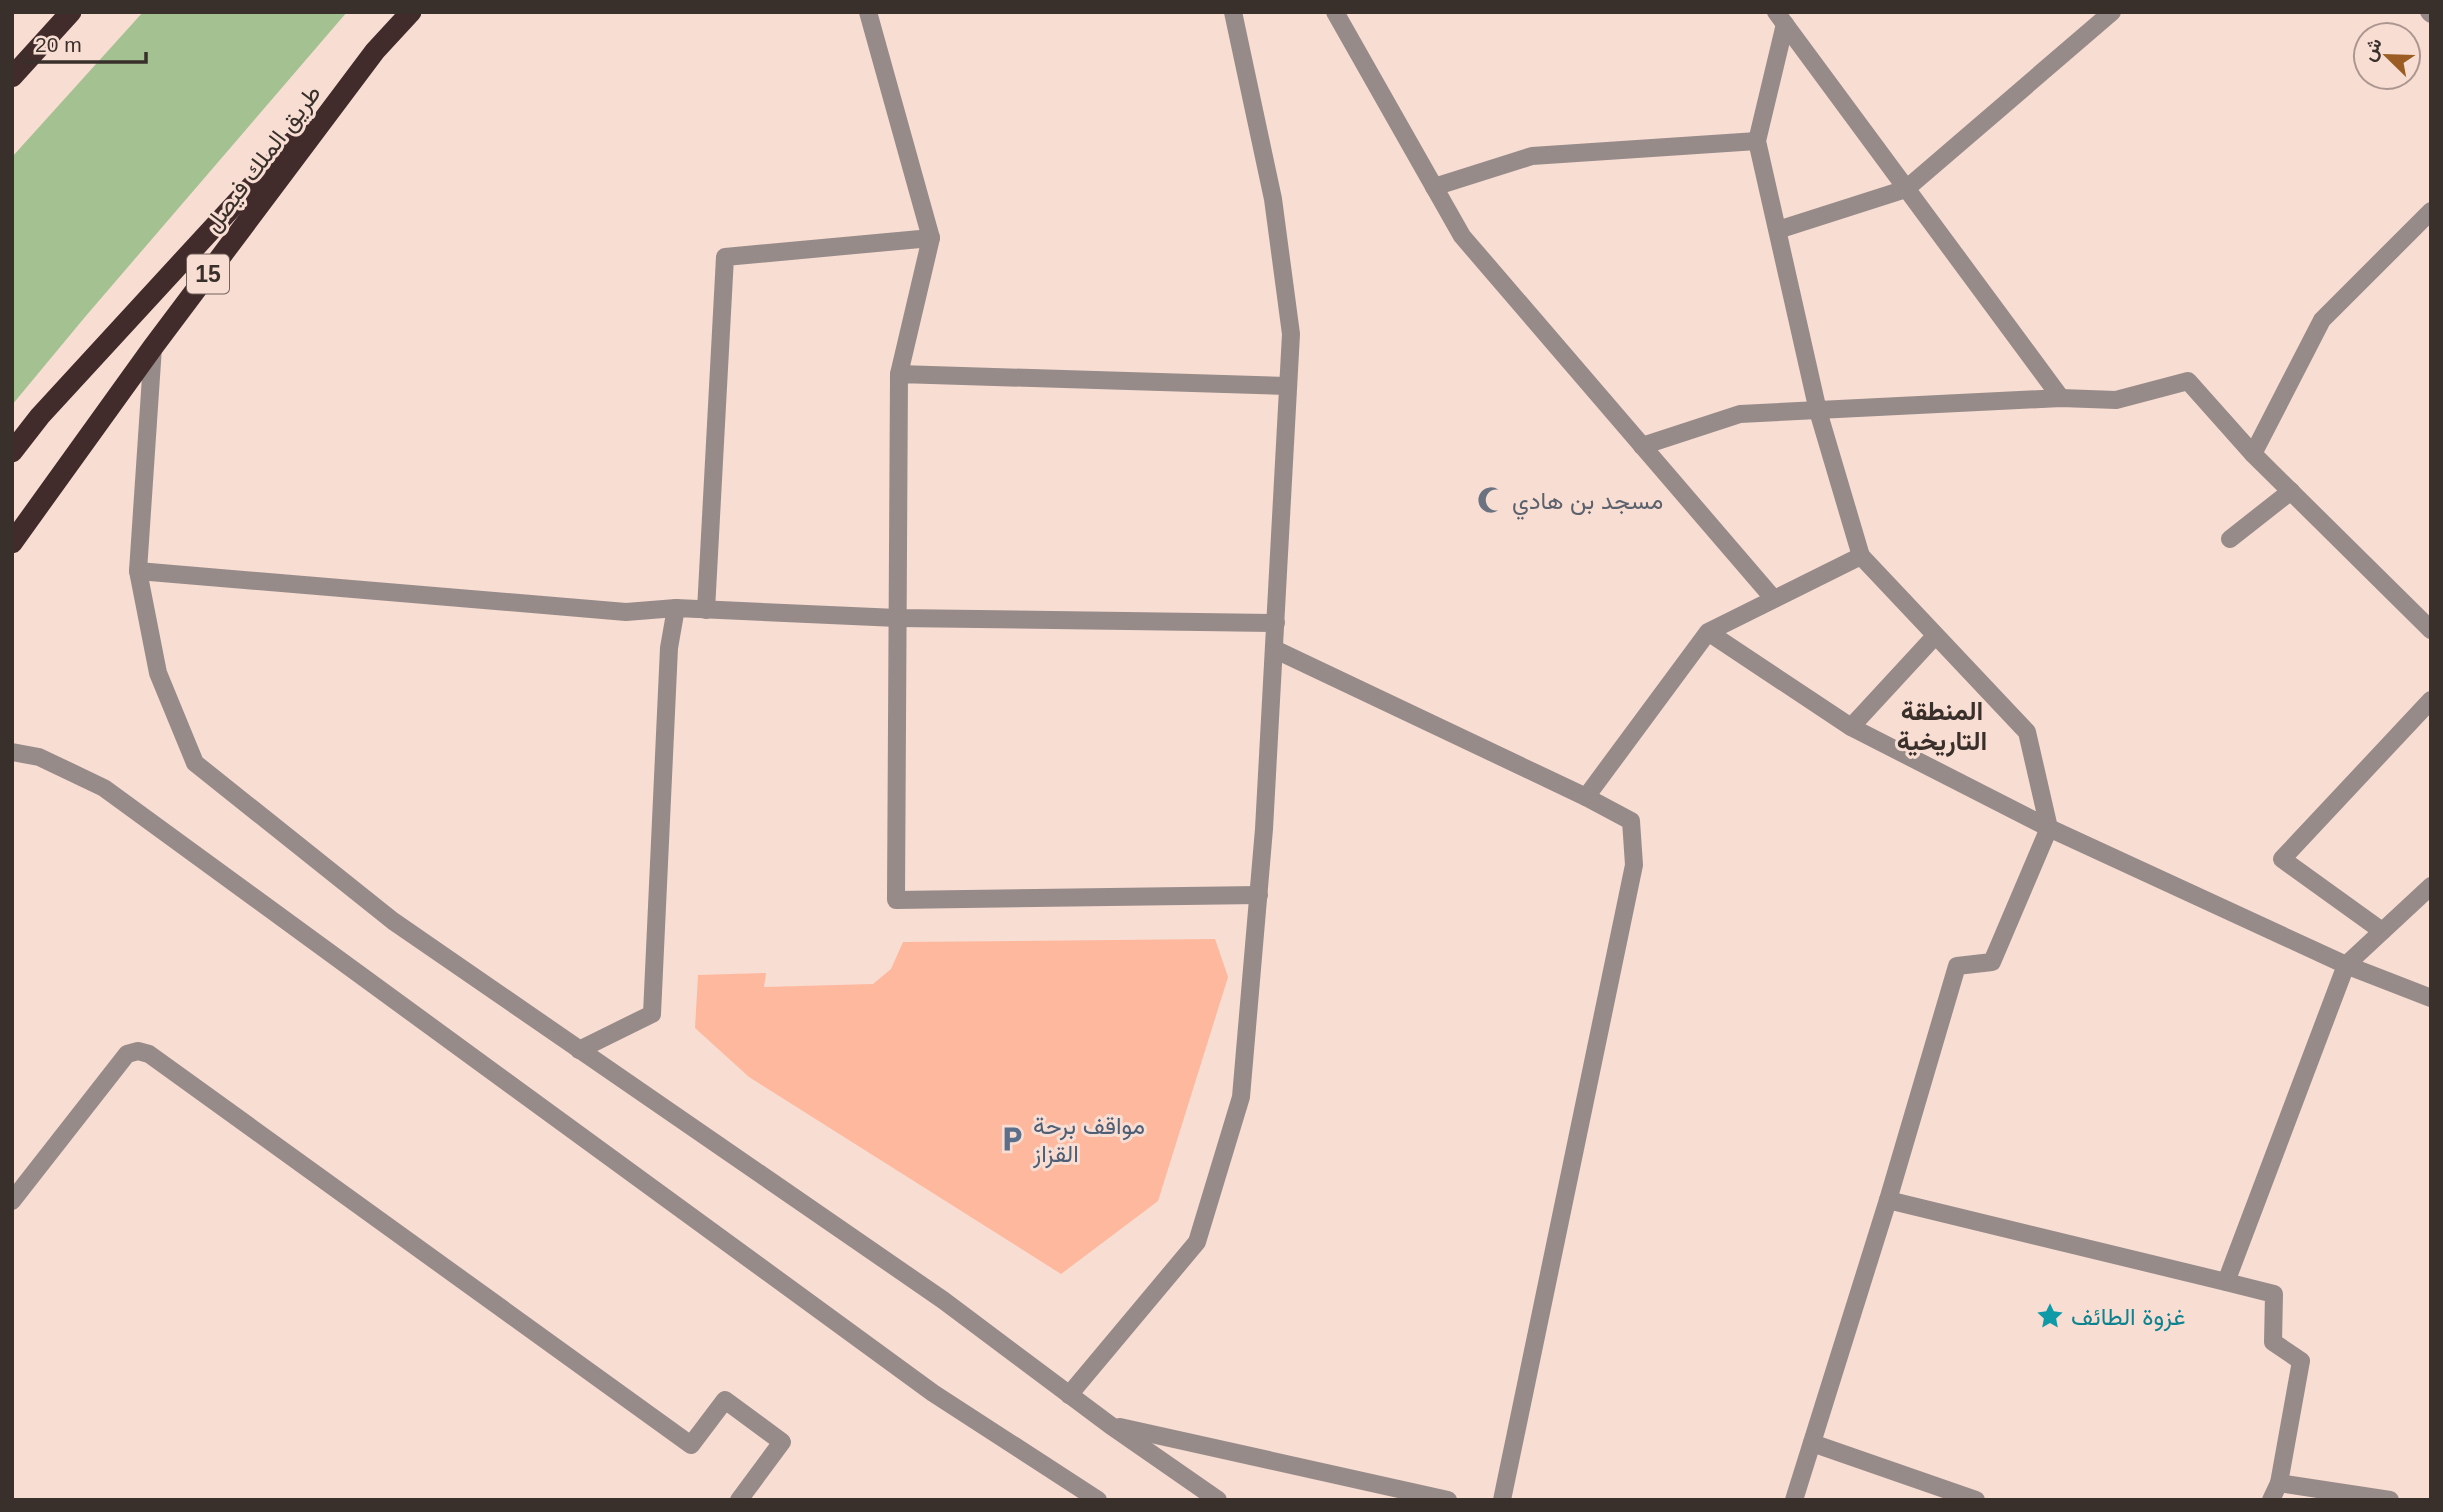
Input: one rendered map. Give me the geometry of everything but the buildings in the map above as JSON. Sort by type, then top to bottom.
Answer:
[{"type":"highway","points":[[12,77],[71,12]]},
{"type":"highway","name":"طريق الملك فيصل","points":[[12,543],[153,347],[375,51],[411,12]]},
{"type":"highway","points":[[12,452],[40,416],[375,51]]},
{"type":"street","points":[[868,12],[931,238],[899,374],[895,900],[1259,895]]},
{"type":"street","points":[[1069,1395],[1197,1242],[1241,1097],[1259,895],[1291,334],[1273,199],[1233,12]]},
{"type":"street","points":[[1335,12],[1462,236],[1773,598]]},
{"type":"street","points":[[1778,230],[1906,188],[2112,12]]},
{"type":"street","points":[[1780,18],[2061,398]]},
{"type":"street","points":[[1780,18],[1757,141],[1818,411],[1861,556],[2027,732],[2049,828],[1993,962],[1957,966],[1888,1200],[1794,1500]]},
{"type":"street","points":[[1434,187],[1532,156],[1757,141]]},
{"type":"street","points":[[2253,454],[2322,320],[2431,212]]},
{"type":"street","points":[[706,610],[725,257],[931,238]]},
{"type":"street","points":[[153,347],[138,571],[158,673],[195,763],[393,921],[943,1300],[1110,1425],[1218,1500]]},
{"type":"street","points":[[899,374],[1288,386]]},
{"type":"street","points":[[1642,446],[1740,414],[2061,398],[2116,400],[2188,381],[2253,454],[2431,630]]},
{"type":"street","points":[[2230,539],[2291,491]]},
{"type":"street","points":[[1586,797],[1708,632],[1861,556]]},
{"type":"street","points":[[138,571],[626,612],[676,608],[897,618],[1276,623]]},
{"type":"street","points":[[579,1050],[652,1014],[668,648],[676,608]]},
{"type":"street","points":[[1708,632],[1851,727],[2049,828],[2346,965],[2431,998]]},
{"type":"street","points":[[1851,727],[1936,635]]},
{"type":"street","points":[[1274,649],[1631,821],[1634,865],[1502,1500]]},
{"type":"street","points":[[2382,931],[2282,859],[2431,700]]},
{"type":"street","points":[[12,752],[39,757],[104,788],[933,1393],[1098,1500]]},
{"type":"street","points":[[2225,1282],[2346,965],[2431,886]]},
{"type":"street","points":[[12,1200],[127,1054],[138,1051],[149,1054],[691,1445],[724,1400],[782,1442],[739,1500]]},
{"type":"street","points":[[1888,1200],[2274,1294],[2273,1342],[2301,1361],[2278,1483],[2272,1500]]},
{"type":"street","points":[[1110,1425],[1448,1500]]},
{"type":"street","points":[[1812,1443],[1976,1500]]},
{"type":"street","points":[[2278,1483],[2390,1500]]},
{"type":"green space","points":[[143,12],[347,12],[12,405],[12,157]]},
{"type":"place","name":"مسجد بن هادي","points":[[1491,500]]},
{"type":"place","name":"مواقف برحة القزاز","points":[[1012,1139]]},
{"type":"place","name":"غزوة الطائف","points":[[2050,1316]]},
{"type":"district","name":"المنطقة التاريخية","points":[[1942,726]]}]
